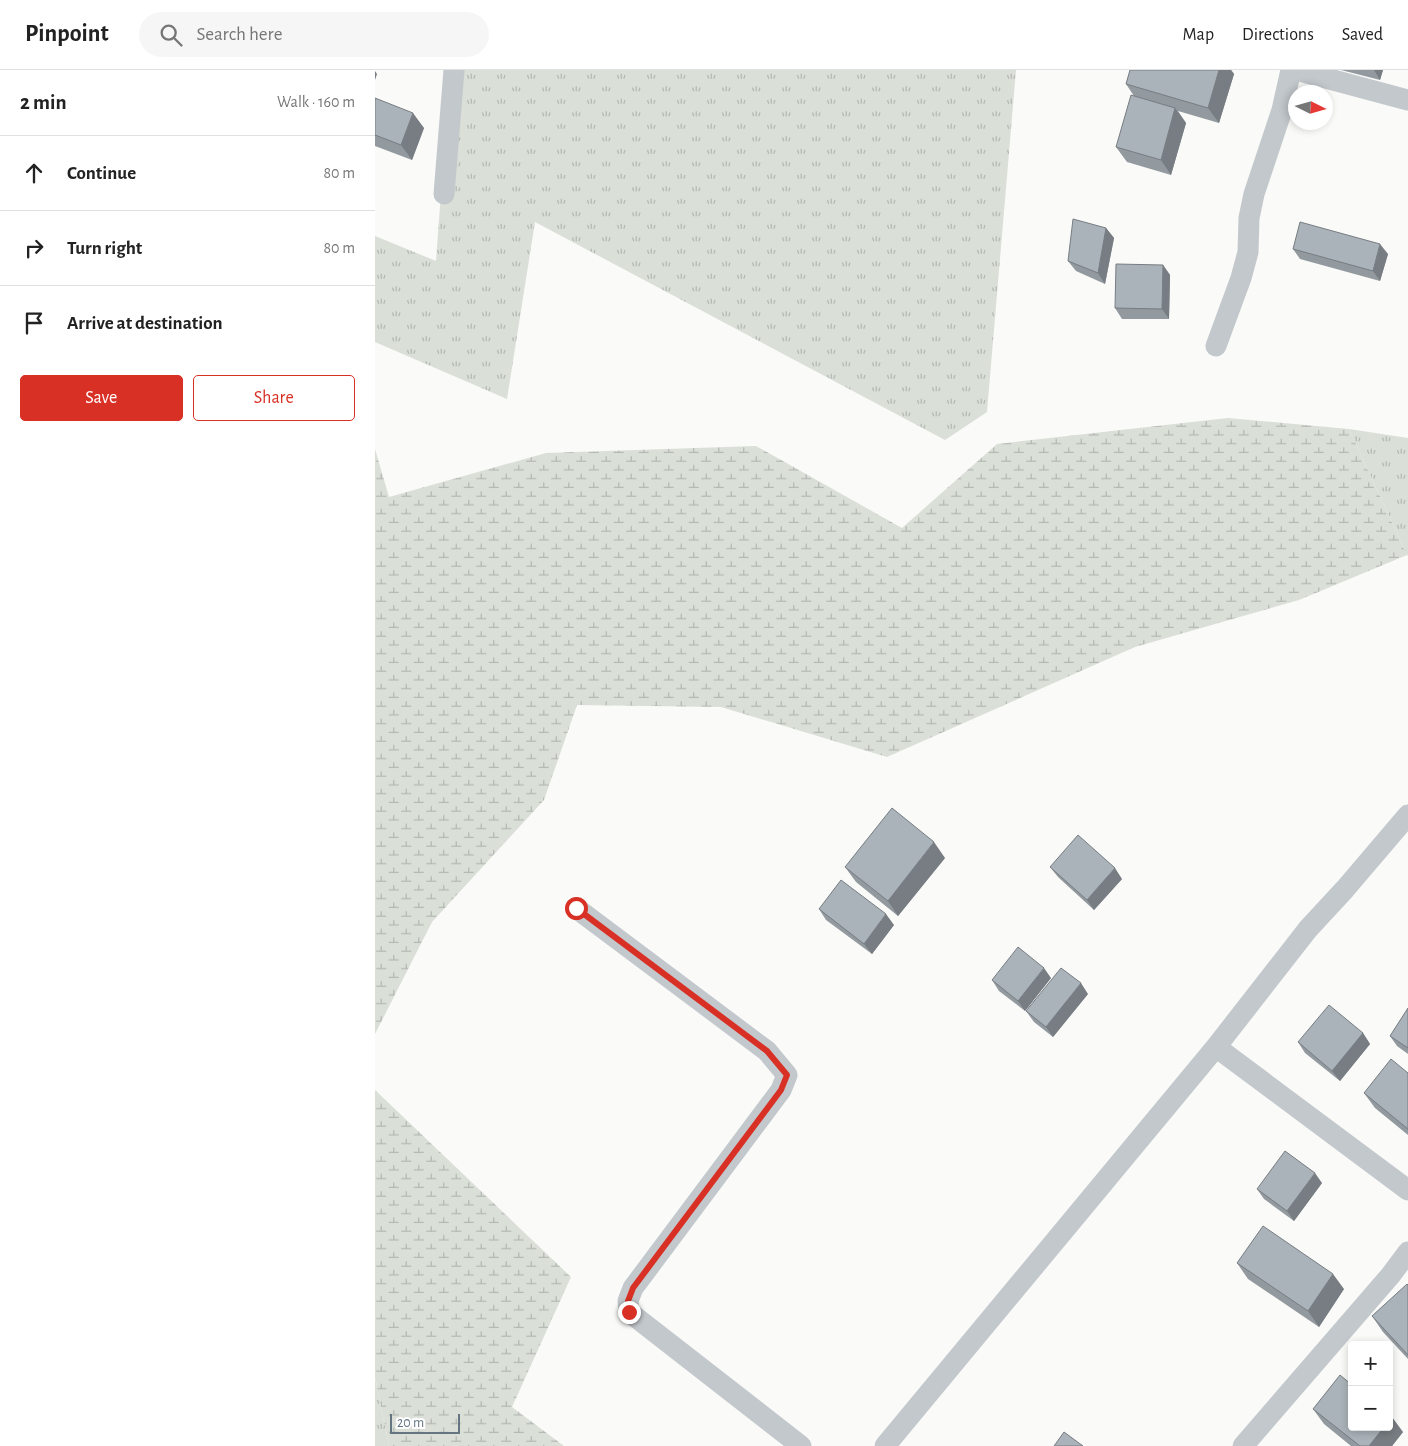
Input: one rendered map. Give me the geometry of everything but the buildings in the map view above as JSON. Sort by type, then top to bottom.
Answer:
[{"type":"street","points":[[444,194],[454,70]]},
{"type":"street","points":[[1216,346],[1241,278],[1248,252],[1249,218],[1254,194],[1282,110],[1291,70]]},
{"type":"street","points":[[1296,70],[1408,100]]},
{"type":"street","points":[[885,1446],[1216,1047],[1308,929],[1408,815]]},
{"type":"street","points":[[576,908],[767,1051],[787,1075],[781,1090],[633,1288],[628,1301],[629,1312],[801,1446]]},
{"type":"street","points":[[1216,1047],[1408,1190]]},
{"type":"street","points":[[1243,1446],[1408,1252]]},
{"type":"green space","points":[[450,70],[1016,70],[987,412],[945,440],[535,222],[507,399],[375,342],[375,236],[436,261]]},
{"type":"green space","points":[[1228,418],[1349,429],[1407,555],[1299,600],[1135,647],[887,757],[721,707],[577,705],[544,800],[432,922],[375,1034],[375,449],[389,497],[546,453],[756,446],[902,528],[997,444]]},
{"type":"green space","points":[[1349,429],[1408,438],[1408,556],[1407,555]]},
{"type":"green space","points":[[375,1090],[571,1277],[512,1407],[564,1446],[389,1446],[375,1377]]},
{"type":"green space","points":[[375,1377],[389,1446],[375,1446]]},
{"type":"route","points":[[576,908],[767,1051],[787,1075],[781,1090],[633,1288],[628,1301],[629,1312]]}]
